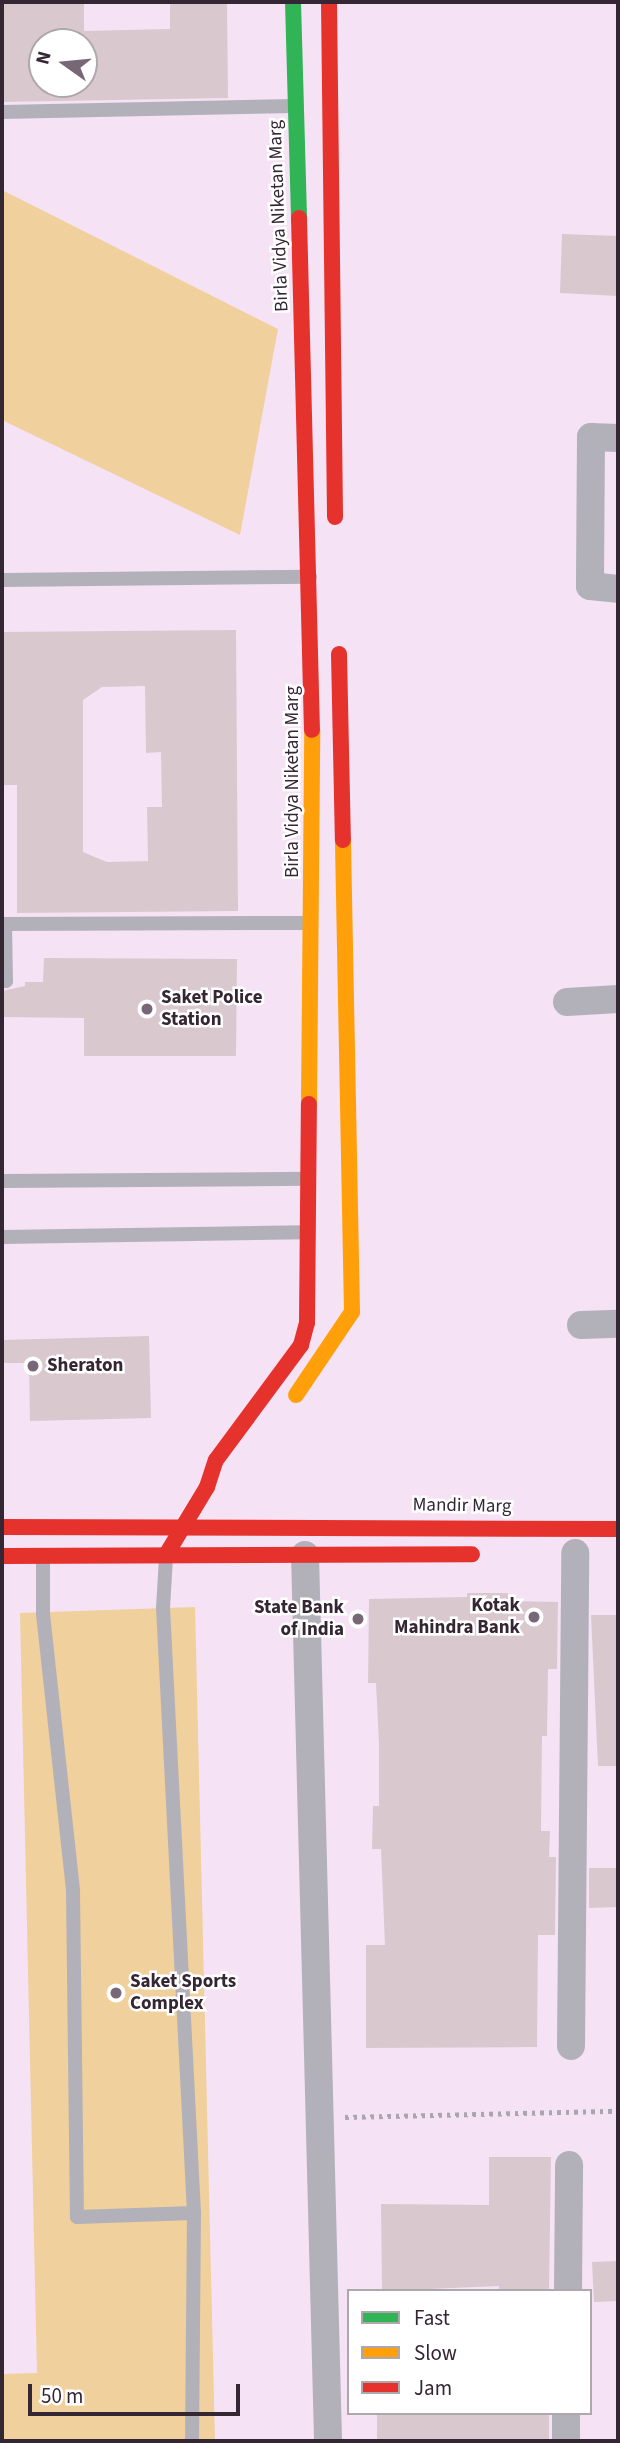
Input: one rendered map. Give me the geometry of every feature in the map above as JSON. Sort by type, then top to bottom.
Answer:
[{"type":"street","name":"Birla Vidya Niketan Marg","points":[[166,1555],[207,1487],[216,1460],[301,1345],[307,1323],[318,577],[293,2]]},
{"type":"street","points":[[329,2],[335,532]]},
{"type":"street","points":[[296,106],[331,102]]},
{"type":"street","points":[[618,438],[591,437],[590,559],[590,586],[618,589]]},
{"type":"street","points":[[284,1410],[352,1312],[339,643]]},
{"type":"street","points":[[314,923],[345,921]]},
{"type":"street","points":[[567,1002],[618,999]]},
{"type":"street","points":[[581,1325],[618,1324]]},
{"type":"street","points":[[207,1487],[226,1480]]},
{"type":"street","name":"Mandir Marg","points":[[2,1527],[618,1529]]},
{"type":"street","points":[[571,2046],[577,1553]]},
{"type":"street","points":[[2,1556],[494,1554]]},
{"type":"street","points":[[305,1555],[316,2117],[328,2441]]},
{"type":"street","points":[[568,2289],[569,2165]]},
{"type":"street","points":[[566,2415],[566,2441]]},
{"type":"lane","points":[[2,112],[296,106]]},
{"type":"lane","points":[[2,580],[318,577]]},
{"type":"lane","points":[[2,981],[6,981],[3,924],[314,923]]},
{"type":"lane","points":[[2,1181],[309,1179]]},
{"type":"lane","points":[[2,1237],[310,1232]]},
{"type":"lane","points":[[166,1555],[163,1608],[194,2213],[192,2441]]},
{"type":"lane","points":[[43,1556],[43,1614],[73,1891],[78,2217],[194,2213]]},
{"type":"path","points":[[316,2117],[618,2111]]},
{"type":"shaded area","points":[[2,190],[278,329],[240,535],[2,420]]},
{"type":"shaded area","name":"Saket Sports Complex","points":[[195,1607],[215,2441],[2,2441],[2,2374],[37,2373],[20,1613]]},
{"type":"building","points":[[2,2],[84,2],[84,28],[28,28],[28,98],[98,98],[98,31],[170,29],[170,2],[227,2],[228,98],[2,102]]},
{"type":"building","points":[[562,234],[618,236],[618,296],[560,293]]},
{"type":"building","points":[[236,630],[238,911],[17,913],[17,785],[2,785],[2,632]],"holes":[[[145,686],[146,753],[161,752],[162,807],[147,807],[148,861],[107,862],[83,852],[83,700],[102,687]]]},
{"type":"building","points":[[44,958],[237,959],[236,1056],[84,1056],[84,1018],[2,1017],[2,991],[25,986],[25,982],[43,982]]},
{"type":"building","points":[[149,1336],[151,1418],[30,1421],[29,1363],[2,1363],[2,1340]]},
{"type":"building","points":[[467,1593],[508,1593],[508,1601],[558,1602],[557,1669],[548,1669],[547,1736],[542,1736],[541,1831],[550,1831],[549,1857],[556,1857],[555,1935],[538,1935],[537,2047],[366,2048],[366,1945],[385,1945],[381,1849],[372,1849],[373,1806],[379,1806],[379,1744],[376,1683],[368,1683],[369,1599],[467,1597]]},
{"type":"building","points":[[591,1615],[618,1615],[618,1766],[598,1766]]},
{"type":"building","points":[[589,1868],[618,1868],[618,1907],[589,1908]]},
{"type":"building","points":[[489,2157],[551,2157],[549,2289],[499,2289],[499,2286],[382,2289],[381,2204],[489,2205]]},
{"type":"building","points":[[618,2261],[618,2301],[594,2302],[592,2262]]},
{"type":"building","points":[[377,2415],[549,2415],[549,2441],[377,2441]]},
{"type":"traffic: fast","points":[[293,2],[299,218]]},
{"type":"traffic: slow","points":[[309,1104],[312,730]]},
{"type":"traffic: slow","points":[[296,1395],[352,1312],[343,840]]},
{"type":"traffic: jam","points":[[329,2],[335,517]]},
{"type":"traffic: jam","points":[[299,218],[312,730]]},
{"type":"traffic: jam","points":[[339,654],[343,840]]},
{"type":"traffic: jam","points":[[166,1555],[207,1487],[216,1460],[301,1345],[307,1323],[309,1104]]},
{"type":"traffic: jam","points":[[2,1527],[618,1529]]},
{"type":"traffic: jam","points":[[2,1556],[472,1554]]},
{"type":"place","name":"Saket Police Station","points":[[147,1009]]},
{"type":"place","name":"Sheraton","points":[[33,1366]]},
{"type":"place","name":"Kotak Mahindra Bank","points":[[534,1617]]},
{"type":"place","name":"State Bank of India","points":[[358,1619]]},
{"type":"place","name":"Saket Sports Complex","points":[[116,1993]]}]
